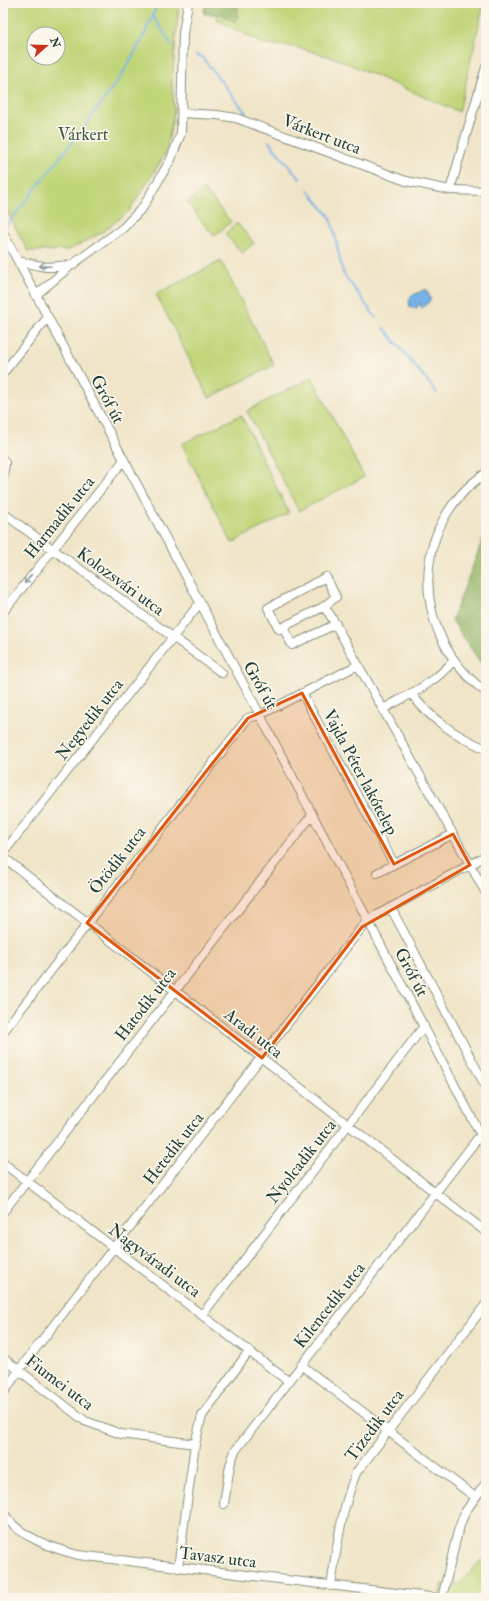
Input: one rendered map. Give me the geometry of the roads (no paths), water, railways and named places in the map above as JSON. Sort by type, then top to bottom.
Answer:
[{"type":"street","points":[[36,295],[73,264],[123,228],[143,207],[171,159],[180,133],[182,113],[183,33],[188,3]]},
{"type":"street","points":[[450,190],[486,67]]},
{"type":"street","name":"Várkert utca","points":[[182,113],[217,115],[236,118],[422,186],[450,190],[486,191]]},
{"type":"street","name":"Gróf út","points":[[3,233],[260,715],[486,1145]]},
{"type":"street","points":[[18,261],[46,267],[73,264]]},
{"type":"street","points":[[3,373],[48,317]]},
{"type":"street","points":[[3,460],[5,463],[3,477]]},
{"type":"street","name":"Harmadik utca","points":[[3,612],[52,548],[124,460]]},
{"type":"street","points":[[486,473],[465,490],[450,506],[441,523],[429,564],[428,584],[429,603],[435,625],[445,646],[454,660],[482,686],[486,692]]},
{"type":"street","name":"Kolozsvári utca","points":[[3,513],[222,673]]},
{"type":"street","points":[[326,577],[336,597],[323,607],[278,629],[268,608],[326,577]]},
{"type":"street","name":"Negyedik utca","points":[[3,853],[172,637],[200,604]]},
{"type":"street","points":[[323,607],[336,624],[486,893]]},
{"type":"street","points":[[283,626],[292,645],[336,624]]},
{"type":"street","points":[[383,709],[432,682],[442,674],[454,660]]},
{"type":"street","points":[[260,715],[358,665]]},
{"type":"street","name":"Vajda Péter lakótelep","points":[[302,693],[394,864]]},
{"type":"street","points":[[411,694],[428,714],[447,728],[486,749]]},
{"type":"street","name":"Ötödik utca","points":[[3,1032],[248,718],[260,715]]},
{"type":"street","name":"Hatodik utca","points":[[3,1212],[174,990],[312,815]]},
{"type":"street","points":[[377,873],[453,834]]},
{"type":"street","points":[[368,920],[486,856]]},
{"type":"street","name":"Aradi utca","points":[[3,857],[486,1232]]},
{"type":"street","points":[[391,908],[486,1087]]},
{"type":"street","name":"Hetedik utca","points":[[3,1394],[19,1370],[368,920]]},
{"type":"street","name":"Nyolcadik utca","points":[[202,1315],[424,1026]]},
{"type":"street","name":"Kilencedik utca","points":[[224,1504],[230,1465],[235,1451],[481,1134]]},
{"type":"street","name":"Nagyváradi utca","points":[[3,1163],[288,1381]]},
{"type":"street","name":"Tizedik utca","points":[[331,1586],[340,1520],[347,1495],[356,1473],[486,1304]]},
{"type":"street","points":[[178,1568],[195,1444],[202,1416],[249,1351]]},
{"type":"street","name":"Fiumei utca","points":[[3,1358],[85,1421],[121,1434],[195,1444]]},
{"type":"street","points":[[301,1365],[475,1497]]},
{"type":"street","points":[[442,1598],[458,1531],[465,1512],[486,1483]]},
{"type":"street","name":"Tavasz utca","points":[[4,1515],[24,1533],[58,1550],[78,1555],[438,1598]]},
{"type":"water","points":[[426,289],[431,300],[422,308],[419,303],[417,308],[410,308],[409,301],[411,296]]},
{"type":"waterway","points":[[3,230],[82,130],[123,73],[142,40],[158,3]]},
{"type":"waterway","points":[[153,16],[173,47]]},
{"type":"waterway","points":[[196,55],[202,57],[246,113]]},
{"type":"waterway","points":[[269,142],[300,179]]},
{"type":"waterway","points":[[308,190],[331,218],[343,273],[376,318]]},
{"type":"waterway","points":[[384,328],[437,393]]},
{"type":"park label","name":"Várkert","points":[[83,134]]}]
